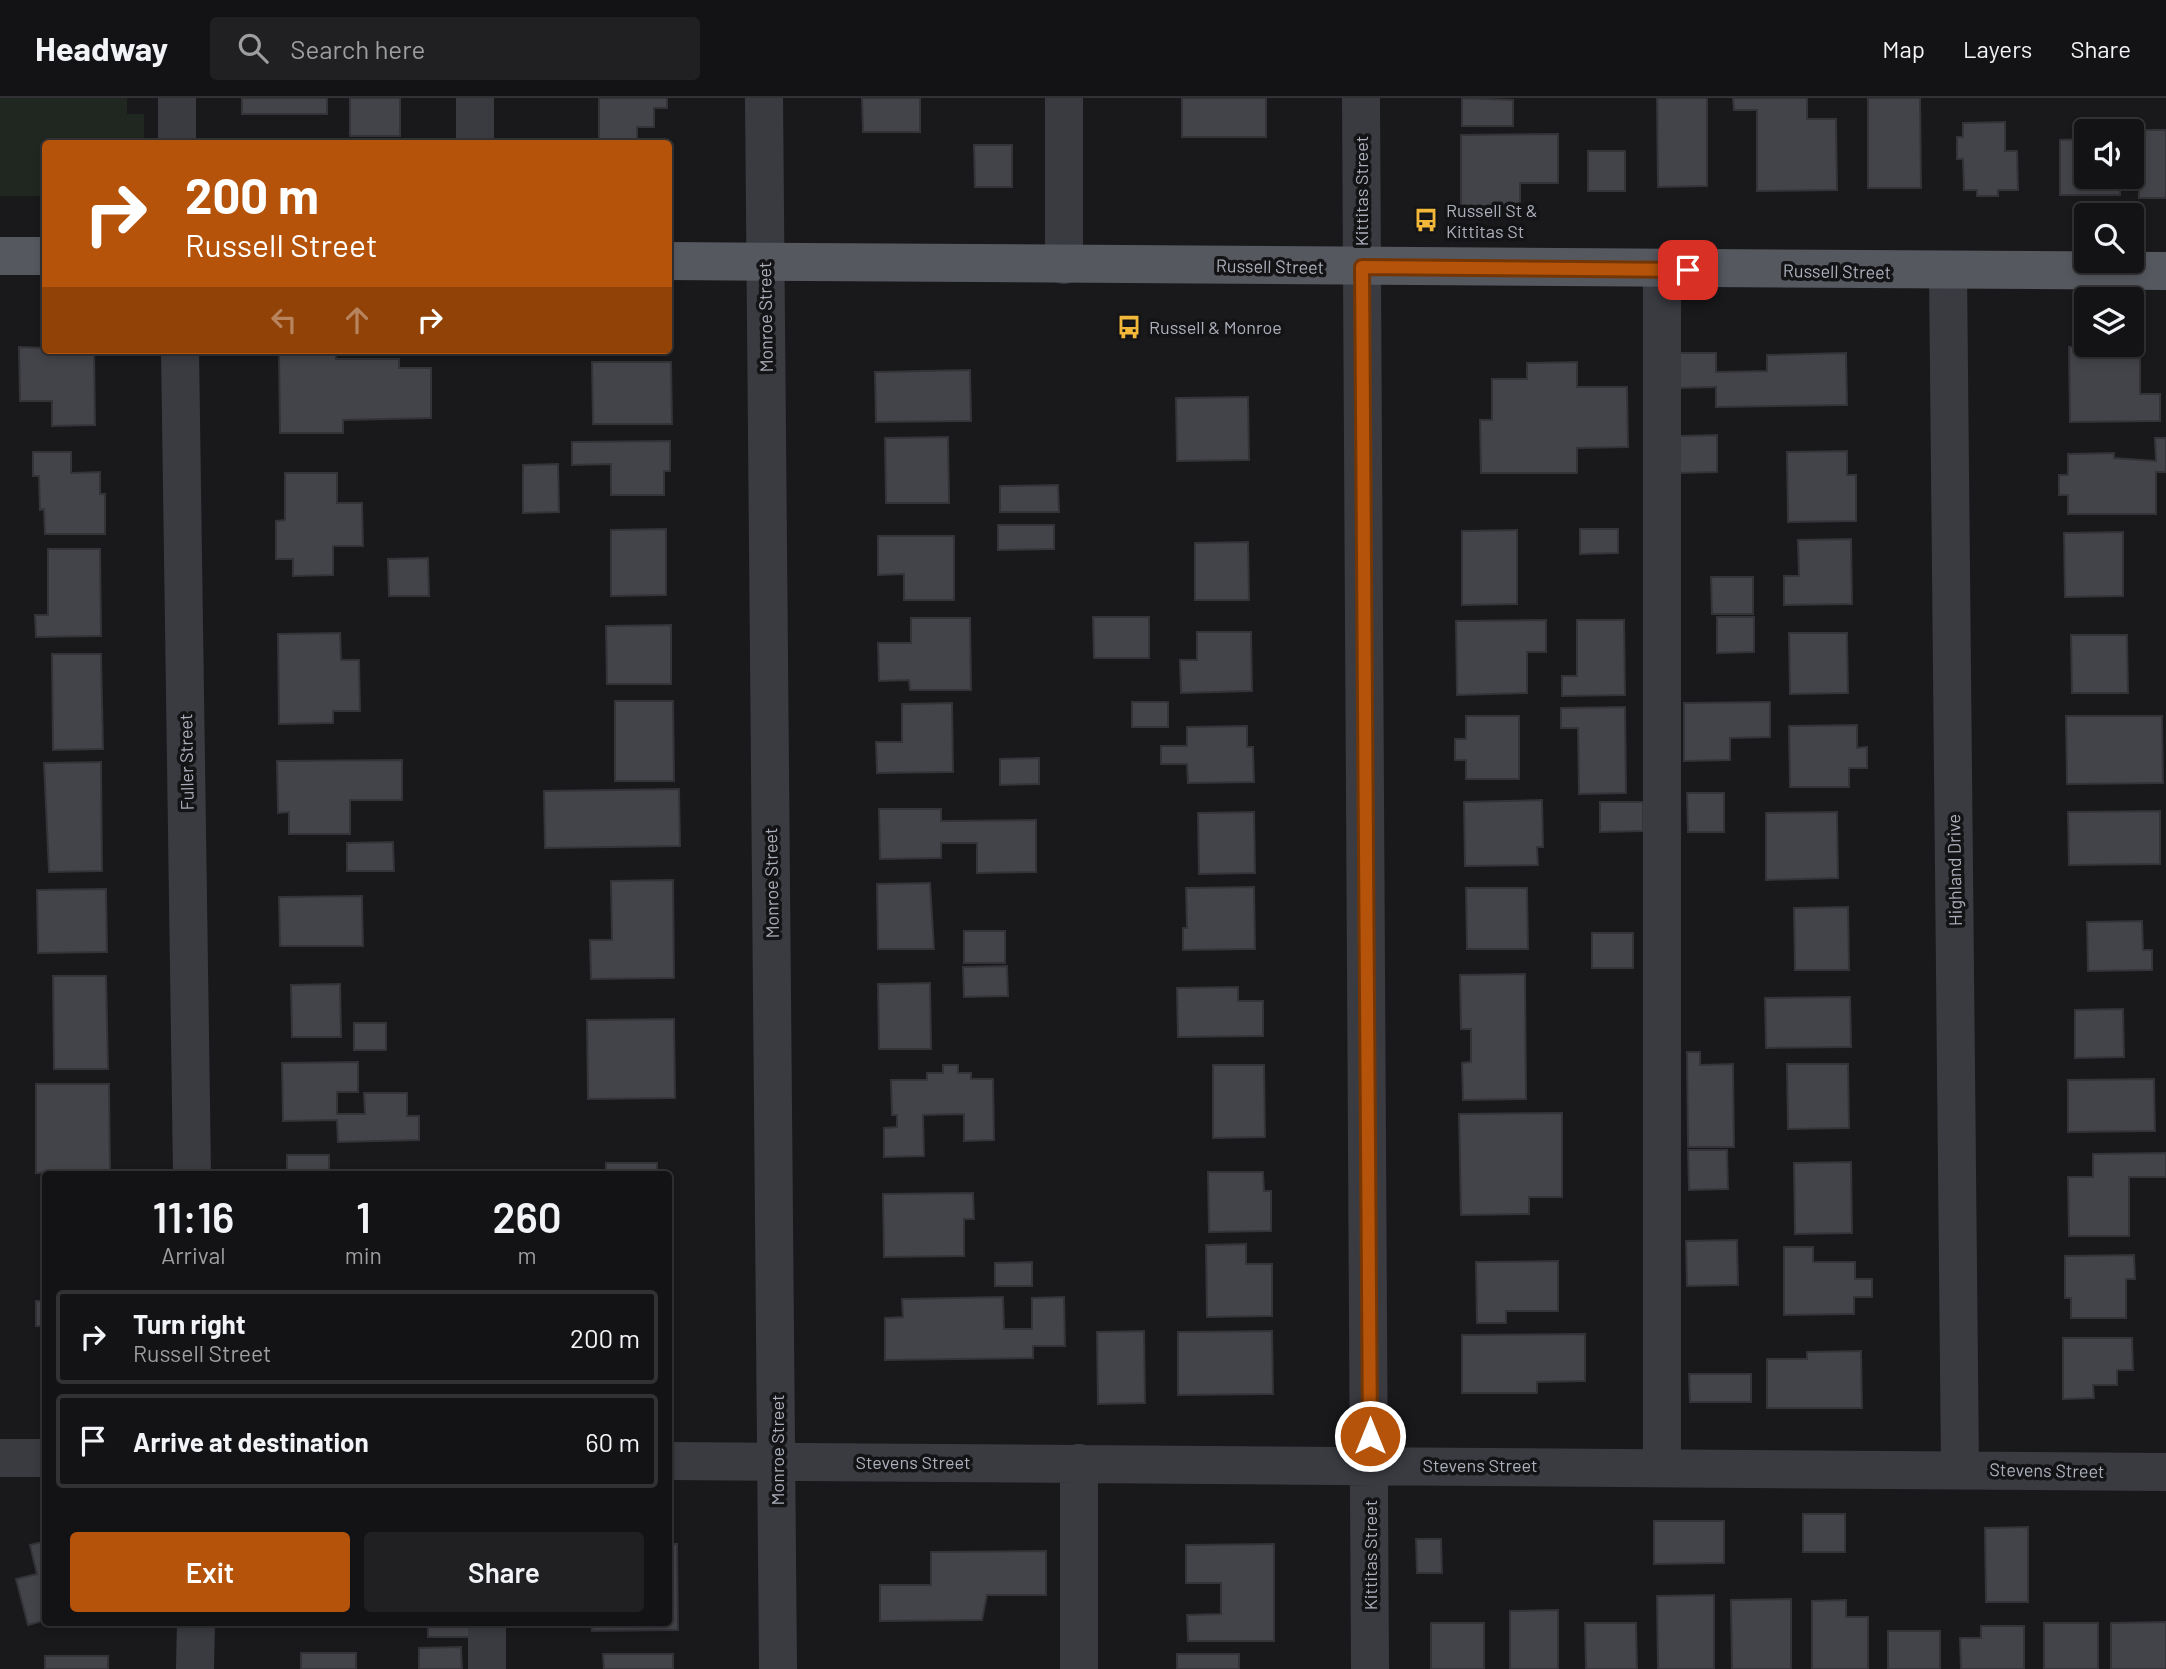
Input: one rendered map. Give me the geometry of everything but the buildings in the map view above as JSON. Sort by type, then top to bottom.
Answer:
[{"type":"main road","points":[[0,256],[42,256]]},
{"type":"main road","name":"Russell Street","points":[[672,261],[1948,272],[2166,271]]},
{"type":"street","points":[[177,98],[177,140]]},
{"type":"street","points":[[475,98],[475,140]]},
{"type":"street","name":"Monroe Street","points":[[764,98],[778,1669]]},
{"type":"street","points":[[1064,98],[1064,265]]},
{"type":"street","name":"Kittitas Street","points":[[1361,98],[1370,1669]]},
{"type":"street","points":[[1662,269],[1662,1466]]},
{"type":"street","name":"Highland Drive","points":[[1948,272],[1960,1469]]},
{"type":"street","name":"Fuller Street","points":[[180,354],[192,1171]]},
{"type":"street","points":[[0,1458],[42,1458]]},
{"type":"street","name":"Stevens Street","points":[[672,1461],[1662,1466],[2166,1472]]},
{"type":"street","points":[[1079,1463],[1079,1669]]},
{"type":"street","points":[[195,1669],[196,1626]]},
{"type":"street","points":[[487,1626],[487,1669]]},
{"type":"shaded area","points":[[0,98],[127,98],[127,114],[144,114],[144,140],[42,140],[42,196],[0,196]]},
{"type":"place","name":"Russell St & Kittitas St","points":[[1426,220]]},
{"type":"place","name":"Russell & Monroe","points":[[1129,327]]},
{"type":"route","points":[[1370,1436],[1362,267],[1688,270]]}]
